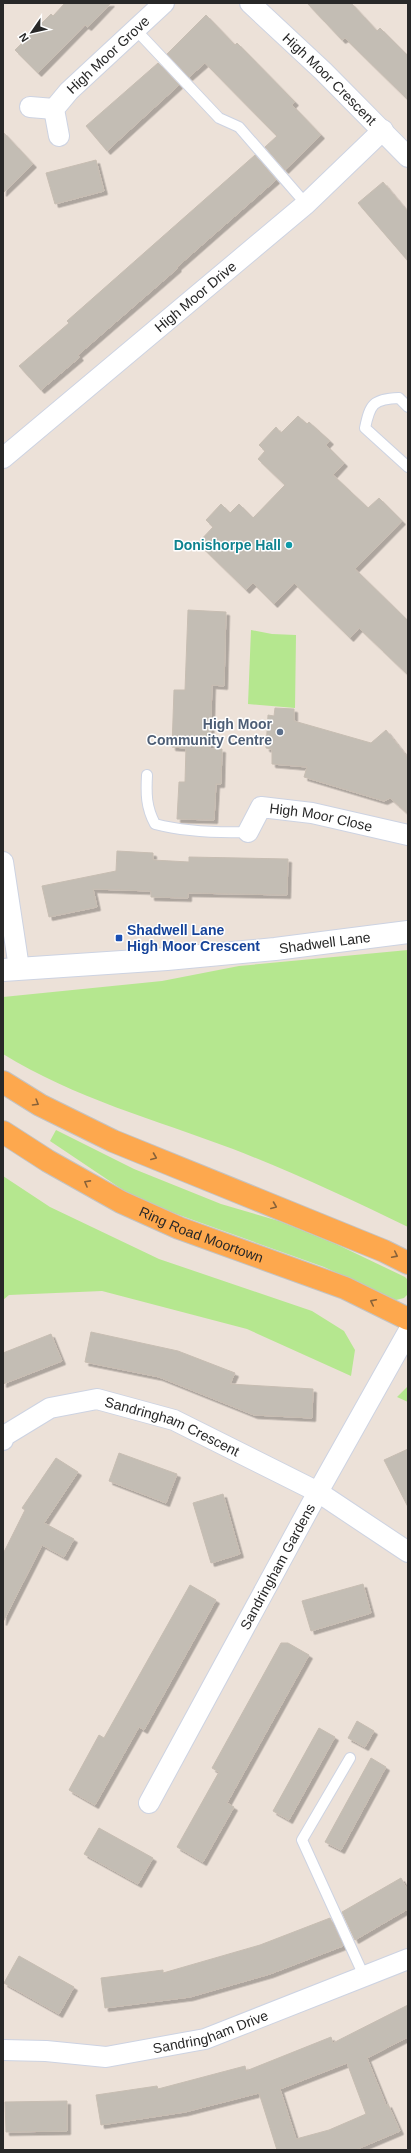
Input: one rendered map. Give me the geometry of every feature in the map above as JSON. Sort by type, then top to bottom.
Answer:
[{"type":"highway","points":[[3,1082],[40,1105],[113,1141],[396,1255],[408,1263]]},
{"type":"highway","name":"Ring Road Moortown","points":[[3,1132],[48,1161],[121,1202],[179,1228],[345,1288],[408,1319]]},
{"type":"street","name":"High Moor Grove","points":[[54,109],[69,91],[164,3]]},
{"type":"street","name":"High Moor Crescent","points":[[253,4],[383,130],[408,158]]},
{"type":"street","points":[[30,107],[54,109],[59,136]]},
{"type":"street","name":"High Moor Drive","points":[[3,458],[306,204],[383,130]]},
{"type":"street","name":"High Moor Close","points":[[248,832],[261,807],[312,813],[408,834]]},
{"type":"street","points":[[3,862],[11,969]]},
{"type":"street","name":"Shadwell Lane","points":[[11,969],[167,959],[275,949],[408,932]]},
{"type":"street","name":"Sandringham Gardens","points":[[149,1804],[318,1492],[408,1332]]},
{"type":"street","name":"Sandringham Crescent","points":[[3,1440],[4,1436],[50,1408],[97,1400],[174,1420],[318,1492]]},
{"type":"street","points":[[318,1492],[408,1552]]},
{"type":"street","name":"Sandringham Drive","points":[[3,2050],[46,2051],[106,2057],[205,2039],[408,1959]]},
{"type":"lane","points":[[136,30],[219,118],[240,127],[306,204]]},
{"type":"lane","points":[[408,408],[399,398],[383,399],[369,409],[365,428],[408,467]]},
{"type":"lane","points":[[147,776],[146,798],[149,812],[155,824],[171,828],[214,833],[248,832]]},
{"type":"lane","points":[[350,1758],[302,1840],[364,1976]]},
{"type":"green space","points":[[251,630],[272,634],[296,635],[295,708],[248,704]]},
{"type":"green space","points":[[408,950],[408,1227],[321,1186],[233,1149],[87,1096],[30,1070],[3,1054],[3,997],[162,981],[239,966]]},
{"type":"green space","points":[[56,1130],[134,1169],[221,1204],[279,1221],[336,1244],[405,1277],[408,1280],[408,1294],[404,1298],[396,1300],[324,1267],[154,1206],[123,1190],[50,1141]]},
{"type":"green space","points":[[3,1176],[50,1207],[159,1259],[312,1311],[344,1331],[355,1350],[351,1376],[247,1329],[102,1291],[9,1295],[3,1300]]},
{"type":"green space","points":[[408,1386],[408,1402],[397,1397]]},
{"type":"building","points":[[65,3],[111,3],[88,27],[85,25],[38,73],[15,50],[51,14],[53,16]]},
{"type":"building","points":[[307,3],[351,3],[377,31],[380,28],[408,56],[408,100],[345,38],[342,40]]},
{"type":"building","points":[[206,15],[235,45],[237,43],[295,102],[292,105],[321,135],[285,170],[265,147],[277,136],[205,63],[189,77],[167,54]]},
{"type":"building","points":[[158,63],[179,85],[107,151],[86,126]]},
{"type":"building","points":[[3,132],[33,164],[3,193]]},
{"type":"building","points":[[255,155],[276,180],[78,355],[80,357],[41,390],[19,366],[69,323],[67,321]]},
{"type":"building","points":[[96,160],[104,191],[55,204],[46,173]]},
{"type":"building","points":[[383,182],[408,212],[408,261],[358,203]]},
{"type":"building","name":"Donishorpe Hall","points":[[298,416],[307,424],[309,422],[330,441],[326,445],[344,463],[333,475],[368,508],[379,498],[402,521],[355,569],[408,621],[408,675],[359,628],[350,638],[294,583],[274,604],[253,583],[246,590],[198,543],[213,527],[206,520],[221,504],[230,513],[239,504],[253,518],[285,485],[258,459],[265,451],[259,445],[276,427],[281,433]]},
{"type":"building","points":[[188,610],[226,612],[224,686],[212,685],[210,749],[222,749],[221,784],[216,784],[214,820],[177,819],[179,782],[185,782],[186,748],[172,747],[174,690],[185,690]]},
{"type":"building","points":[[275,708],[294,709],[294,721],[371,743],[386,730],[408,758],[408,814],[390,798],[384,801],[304,777],[307,767],[272,764],[272,749],[266,748],[268,715],[274,716]]},
{"type":"building","points":[[117,851],[153,853],[153,860],[189,862],[189,857],[288,859],[287,895],[188,893],[188,898],[151,897],[151,891],[93,889],[97,907],[49,917],[42,886],[116,871]]},
{"type":"building","points":[[91,1332],[178,1351],[235,1373],[230,1384],[313,1389],[312,1418],[254,1415],[159,1377],[85,1362]]},
{"type":"building","points":[[51,1334],[62,1361],[3,1384],[3,1353]]},
{"type":"building","points":[[408,1449],[408,1507],[384,1460]]},
{"type":"building","points":[[119,1453],[177,1474],[166,1503],[109,1481]]},
{"type":"building","points":[[56,1458],[78,1472],[44,1523],[74,1539],[64,1557],[42,1545],[3,1622],[3,1554],[25,1510],[22,1508]]},
{"type":"building","points":[[223,1494],[240,1554],[211,1563],[193,1503]]},
{"type":"building","points":[[363,1584],[371,1613],[311,1631],[302,1601]]},
{"type":"building","points":[[190,1585],[216,1600],[144,1730],[139,1727],[95,1805],[69,1790],[99,1735],[104,1738]]},
{"type":"building","points":[[281,1643],[288,1643],[309,1655],[227,1803],[234,1807],[203,1862],[177,1847],[219,1772],[212,1768]]},
{"type":"building","points":[[357,1721],[374,1731],[365,1747],[348,1738]]},
{"type":"building","points":[[319,1728],[335,1737],[289,1820],[273,1811]]},
{"type":"building","points":[[371,1758],[386,1767],[341,1850],[325,1842]]},
{"type":"building","points":[[99,1828],[153,1858],[138,1884],[84,1854]]},
{"type":"building","points":[[401,1878],[408,1891],[408,1909],[355,1940],[342,1912]]},
{"type":"building","points":[[330,1918],[343,1946],[270,1974],[190,1997],[105,2008],[101,1978],[163,1970],[163,1973],[260,1945]]},
{"type":"building","points":[[19,1956],[74,1987],[59,2014],[4,1983]]},
{"type":"building","points":[[408,2005],[408,2037],[367,2058],[386,2105],[388,2104],[400,2131],[355,2150],[277,2150],[259,2093],[185,2112],[101,2125],[96,2095],[157,2086],[158,2089],[245,2066],[246,2071],[331,2037],[333,2043]],"holes":[[[347,2063],[366,2114],[329,2130],[296,2139],[280,2089]]]},
{"type":"building","points":[[67,2101],[67,2131],[6,2132],[5,2102]]},
{"type":"place","name":"Donishorpe Hall","points":[[289,545]]},
{"type":"place","name":"High Moor Community Centre","points":[[280,732]]},
{"type":"place","name":"Shadwell Lane High Moor Crescent","points":[[119,938]]}]
